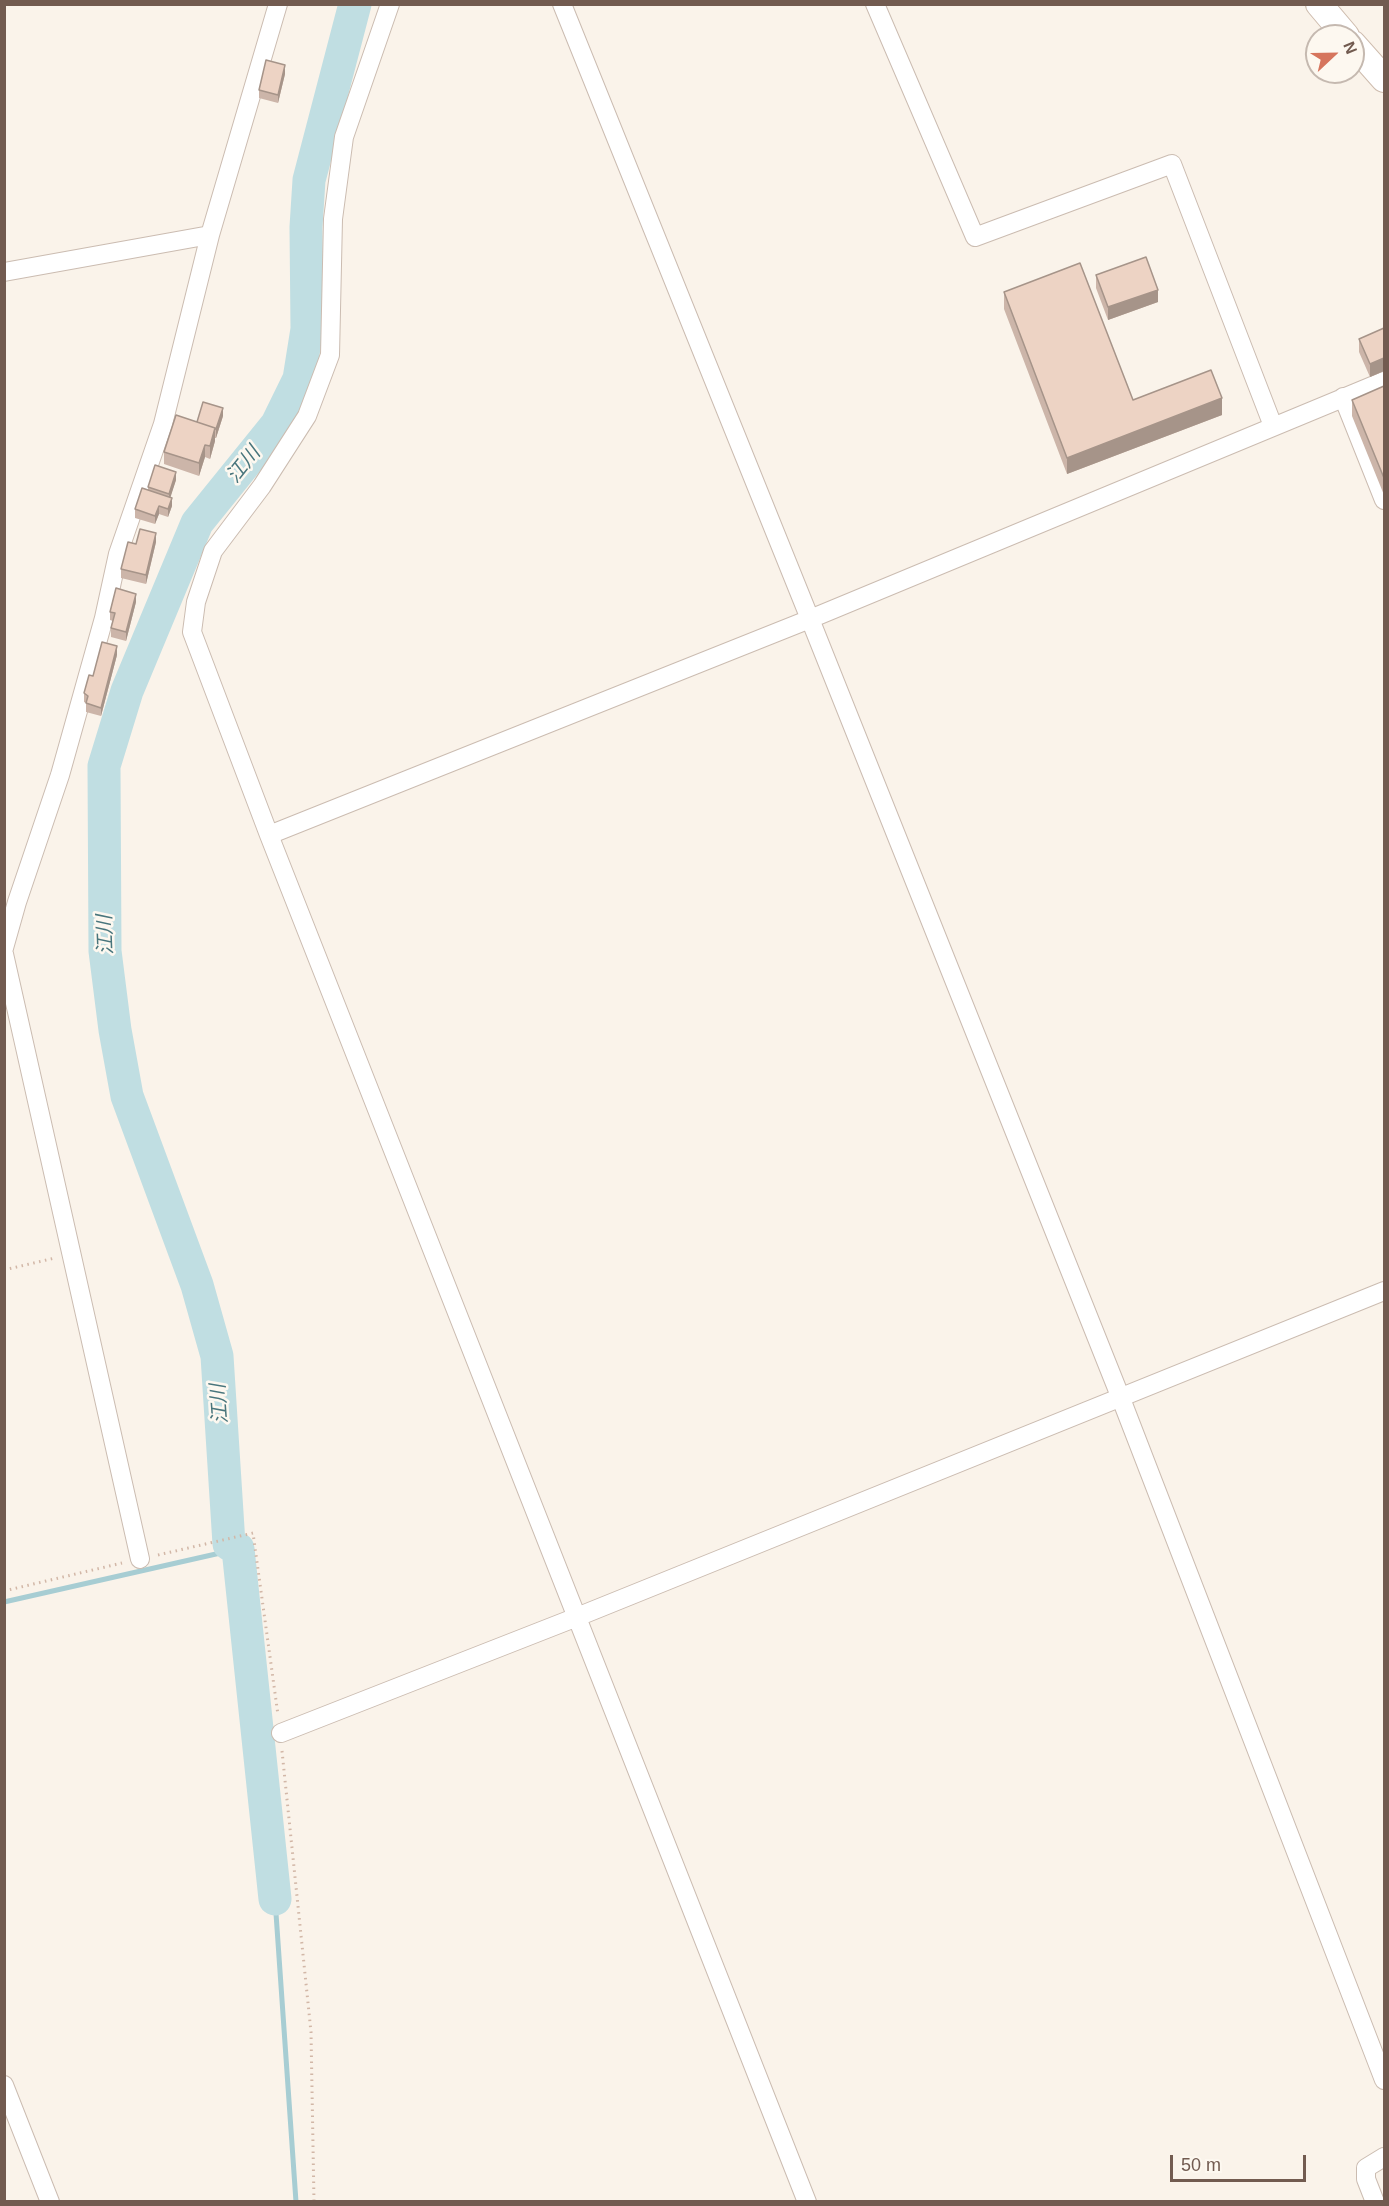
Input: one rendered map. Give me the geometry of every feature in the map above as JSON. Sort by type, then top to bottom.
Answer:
[{"type":"main road","points":[[1319,4],[1336,24]]},
{"type":"main road","points":[[1365,58],[1384,79]]},
{"type":"street","points":[[4,948],[60,775],[104,618],[118,554],[163,424],[210,236],[278,4]]},
{"type":"street","points":[[390,4],[344,137],[333,219],[330,355],[307,416],[262,486],[213,551],[194,612],[192,632],[268,835],[807,2202]]},
{"type":"street","points":[[562,4],[1120,1396],[1384,2080]]},
{"type":"street","points":[[875,4],[975,237],[1172,164],[1273,426]]},
{"type":"street","points":[[4,272],[210,236]]},
{"type":"street","points":[[268,835],[810,619],[1384,381]]},
{"type":"street","points":[[1343,397],[1384,500]]},
{"type":"street","points":[[4,954],[140,1559]]},
{"type":"street","points":[[280,1732],[577,1617],[1384,1291]]},
{"type":"street","points":[[4,2085],[50,2202]]},
{"type":"street","points":[[1375,2202],[1366,2179],[1366,2168],[1384,2157]]},
{"type":"path","points":[[4,1270],[71,1255]]},
{"type":"path","points":[[4,1591],[253,1533],[280,1732],[311,2032],[314,2202]]},
{"type":"building","points":[[266,60],[285,65],[278,95],[259,90]]},
{"type":"building","points":[[1146,257],[1158,290],[1108,307],[1096,275]]},
{"type":"building","points":[[1080,263],[1133,400],[1211,370],[1222,398],[1067,458],[1004,292]]},
{"type":"building","points":[[1384,328],[1384,358],[1370,364],[1359,339]]},
{"type":"building","points":[[1384,386],[1384,478],[1352,400]]},
{"type":"building","points":[[203,402],[223,408],[216,429],[197,422]]},
{"type":"building","points":[[176,415],[215,428],[210,446],[205,445],[199,463],[164,452]]},
{"type":"building","points":[[155,465],[176,472],[169,494],[148,487]]},
{"type":"building","points":[[142,488],[172,498],[168,509],[159,506],[155,516],[135,509]]},
{"type":"building","points":[[140,529],[156,533],[146,575],[121,569],[128,542],[136,544]]},
{"type":"building","points":[[116,588],[136,594],[126,632],[111,628],[115,613],[110,612]]},
{"type":"building","points":[[102,642],[117,646],[101,708],[86,703],[88,696],[84,693],[89,675],[93,676]]},
{"type":"waterway","name":"江川","points":[[275,1899],[238,1549],[229,1544],[217,1356],[197,1285],[127,1096],[115,1030],[105,951],[104,766],[127,691],[197,523],[277,424],[299,379],[307,329],[306,227],[309,180],[355,4]]},
{"type":"waterway","points":[[4,1602],[238,1549]]},
{"type":"waterway","points":[[275,1899],[296,2202]]}]
